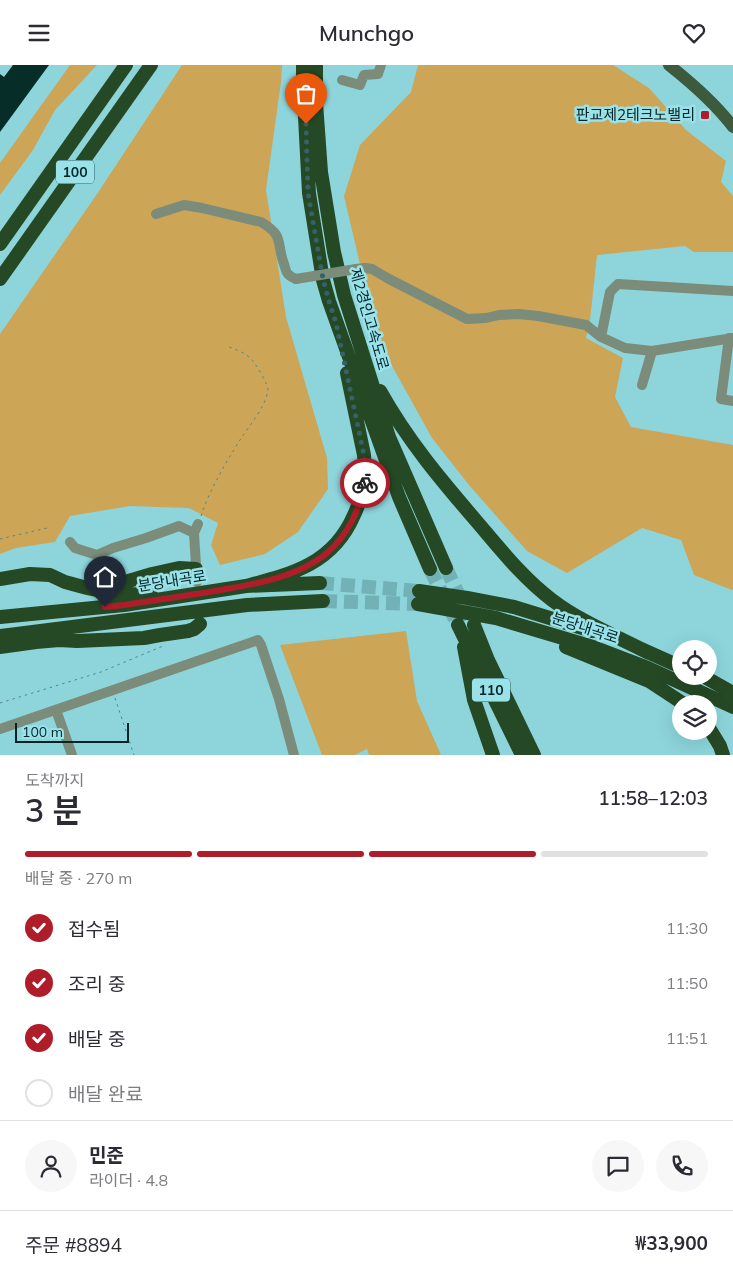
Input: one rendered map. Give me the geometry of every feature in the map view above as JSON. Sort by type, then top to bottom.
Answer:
[{"type":"highway","name":"100","points":[[0,244],[126,65]]},
{"type":"highway","name":"100","points":[[0,279],[151,65]]},
{"type":"highway","name":"제2경인고속도로","points":[[303,65],[308,193],[323,279],[336,323],[399,497],[430,569]]},
{"type":"highway","name":"제2경인고속도로","points":[[316,65],[316,103],[321,172],[339,276],[389,437],[446,569]]},
{"type":"highway","points":[[246,586],[303,568],[328,553],[337,544],[351,523],[362,495],[365,481],[364,455],[336,323]]},
{"type":"highway","points":[[357,339],[378,387],[412,443],[524,576],[558,604],[590,623],[649,653]]},
{"type":"highway","points":[[97,590],[179,568],[196,576]]},
{"type":"highway","points":[[0,579],[30,574],[50,575],[65,581],[111,593],[172,597]]},
{"type":"highway","name":"분당내곡로","points":[[0,617],[124,605],[246,586],[320,583]]},
{"type":"highway","name":"분당내곡로","points":[[672,663],[604,635],[514,607],[466,598],[418,598],[496,618],[593,647],[648,668],[733,707]]},
{"type":"highway","points":[[0,636],[247,605],[323,601]]},
{"type":"highway","points":[[496,618],[649,681],[672,696]]},
{"type":"highway","points":[[0,647],[36,642],[144,638],[188,631],[200,624]]},
{"type":"highway","points":[[464,627],[474,700],[493,755]]},
{"type":"highway","name":"110","points":[[464,627],[488,660],[534,755]]},
{"type":"highway","name":"110","points":[[464,627],[522,755]]},
{"type":"highway","points":[[717,684],[733,693]]},
{"type":"highway","points":[[510,703],[542,755]]},
{"type":"highway","points":[[717,740],[723,755]]},
{"type":"main road","points":[[670,65],[694,84],[733,127]]},
{"type":"main road","points":[[684,65],[694,84]]},
{"type":"street","points":[[342,81],[360,85],[364,75],[378,74],[381,65]]},
{"type":"street","points":[[156,214],[184,205],[261,222],[268,226],[278,237],[285,268],[289,275],[296,279],[356,269],[372,269],[467,319],[519,314],[538,316],[586,325],[601,337],[626,348],[652,351],[731,338],[722,399],[733,401]]},
{"type":"street","points":[[601,337],[610,291],[618,284],[733,291]]},
{"type":"street","points":[[642,385],[652,351]]},
{"type":"street","points":[[70,541],[75,549],[97,555],[179,526],[196,528],[196,576]]},
{"type":"street","points":[[0,729],[258,640],[279,699],[294,755]]},
{"type":"street","points":[[56,710],[72,755]]},
{"type":"path","points":[[196,528],[216,481],[240,439],[263,406],[268,390],[266,382],[253,360],[242,352],[229,347]]},
{"type":"path","points":[[0,539],[47,528]]},
{"type":"path","points":[[0,703],[101,672],[167,645]]},
{"type":"path","points":[[113,690],[134,755]]},
{"type":"shaded area","points":[[70,65],[97,65],[55,110],[33,150],[0,195],[0,163]]},
{"type":"shaded area","points":[[182,65],[282,65],[266,190],[286,317],[327,458],[328,489],[298,532],[265,554],[220,565],[211,545],[218,523],[189,508],[130,506],[70,516],[55,542],[16,548],[0,554],[0,334],[97,194]]},
{"type":"shaded area","points":[[418,65],[613,65],[649,88],[686,130],[726,161],[721,182],[733,196],[733,252],[694,252],[685,246],[597,255],[590,320],[586,338],[623,358],[615,397],[631,427],[733,445],[732,590],[694,575],[681,540],[642,528],[567,573],[527,551],[469,485],[432,438],[386,355],[363,277],[344,196],[360,145],[411,92]]},
{"type":"shaded area","points":[[406,631],[417,701],[441,755],[369,755],[367,749],[355,755],[322,755],[280,645]]},
{"type":"building","points":[[13,65],[49,65],[0,132],[0,74],[4,77]]},
{"type":"tunnel","points":[[446,568],[472,623]]},
{"type":"tunnel","points":[[430,569],[458,625]]},
{"type":"tunnel","points":[[320,583],[419,591]]},
{"type":"tunnel","points":[[323,601],[418,604]]},
{"type":"way so far","points":[[306,124],[308,193],[323,279],[336,323],[364,455],[365,483]]},
{"type":"place","name":"판교제2테크노밸리","points":[[705,115]]},
{"type":"route","points":[[105,607],[246,586],[274,579],[303,568],[328,553],[337,544],[351,523],[365,483]]}]
